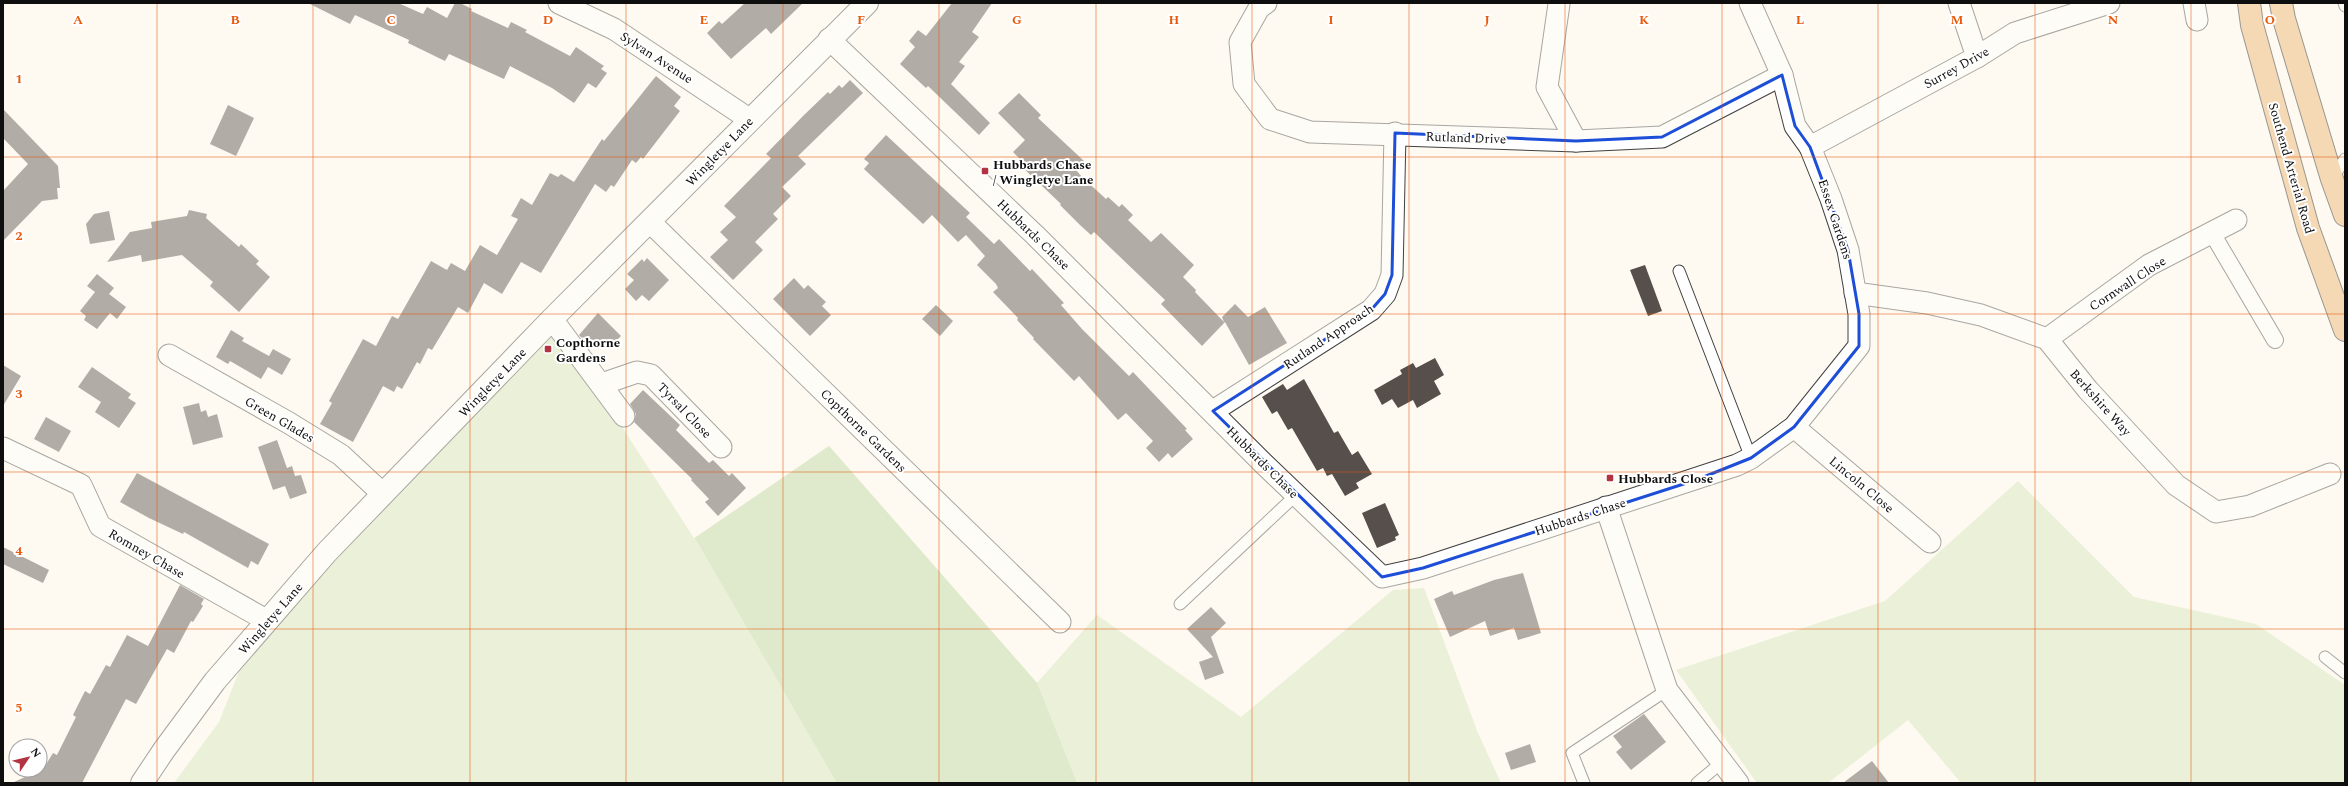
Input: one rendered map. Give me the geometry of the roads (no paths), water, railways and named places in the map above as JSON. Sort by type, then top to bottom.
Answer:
[{"type":"highway","name":"Southend Arterial Road","points":[[2250,3],[2252,25],[2308,228],[2345,330]]},
{"type":"highway","points":[[2281,3],[2284,19],[2332,179],[2345,215]]},
{"type":"street","name":"Sylvan Avenue","points":[[559,3],[614,29],[749,119]]},
{"type":"street","name":"Wingletye Lane","points":[[142,783],[164,750],[215,681],[266,620],[383,494],[552,319],[650,222],[749,119],[867,3]]},
{"type":"street","name":"Rutland Drive","points":[[1266,3],[1260,8],[1240,42],[1244,84],[1270,119],[1310,132],[1395,133],[1576,141],[1662,138],[1782,75]]},
{"type":"street","name":"Essex Gardens","points":[[1750,3],[1782,75],[1795,126],[1810,147],[1831,199],[1848,250],[1859,314],[1859,346],[1794,427]]},
{"type":"street","points":[[1959,3],[1977,57]]},
{"type":"street","name":"Surrey Drive","points":[[1810,147],[1977,57],[2015,33],[2109,3]]},
{"type":"street","points":[[1559,4],[1547,87],[1576,141]]},
{"type":"street","name":"Hubbards Chase","points":[[829,39],[1035,235],[1296,495],[1382,577],[1423,568],[1606,507],[1696,480],[1737,465],[1751,458],[1794,427]]},
{"type":"street","name":"Rutland Approach","points":[[1212,411],[1371,310],[1385,294],[1392,275],[1395,133]]},
{"type":"street","name":"Cornwall Close","points":[[2047,339],[2150,265],[2236,220]]},
{"type":"street","name":"Copthorne Gardens","points":[[650,222],[1060,622]]},
{"type":"street","points":[[2212,233],[2275,340]]},
{"type":"street","points":[[1855,293],[1927,303],[1980,315],[2047,339]]},
{"type":"street","points":[[552,319],[602,384],[624,416]]},
{"type":"street","name":"Berkshire Way","points":[[2047,339],[2088,390],[2176,485],[2216,512],[2250,506],[2330,474]]},
{"type":"street","name":"Green Glades","points":[[169,355],[289,423],[341,455],[383,494]]},
{"type":"street","name":"Tyrsal Close","points":[[602,384],[637,372],[651,374],[721,447]]},
{"type":"street","name":"Lincoln Close","points":[[1794,427],[1930,542]]},
{"type":"street","name":"Romney Chase","points":[[3,448],[82,485],[100,526],[266,620]]},
{"type":"street","points":[[1606,507],[1672,697],[1738,783]]},
{"type":"lane","points":[[2332,179],[2345,159]]},
{"type":"lane","points":[[1679,271],[1751,458]]},
{"type":"lane","points":[[1180,604],[1296,495]]},
{"type":"lane","points":[[2325,657],[2345,673]]},
{"type":"lane","points":[[1584,783],[1572,753],[1672,697]]},
{"type":"lane","points":[[1697,783],[1722,763]]},
{"type":"place","name":"Hubbards Chase / Wingletye Lane","points":[[985,171]]},
{"type":"place","name":"Copthorne Gardens","points":[[548,349]]},
{"type":"place","name":"Hubbards Close","points":[[1610,478]]}]
